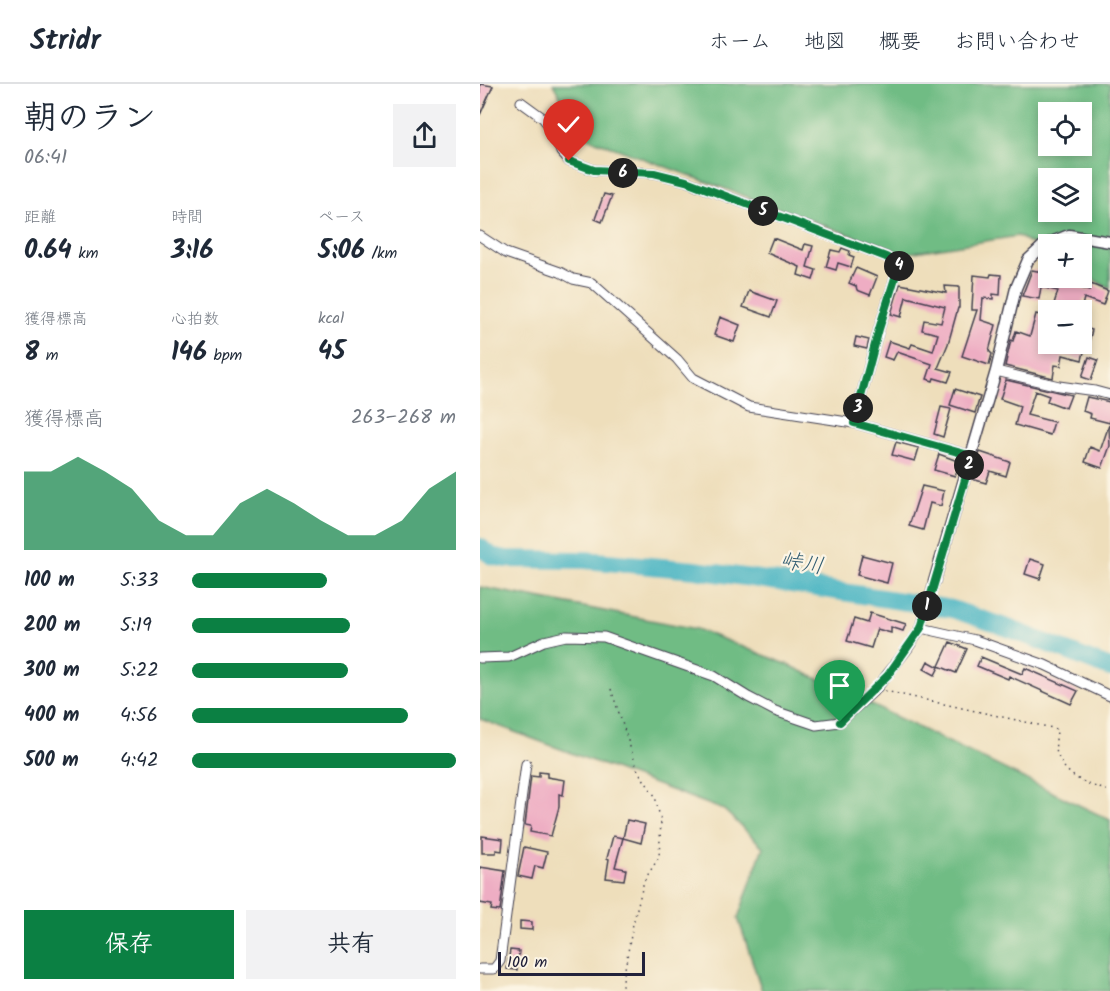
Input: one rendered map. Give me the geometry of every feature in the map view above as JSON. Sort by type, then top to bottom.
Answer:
[{"type":"street","points":[[521,102],[543,118],[553,131],[561,152],[569,161],[594,170],[654,173],[686,181],[886,257],[899,265],[854,423]]},
{"type":"street","points":[[480,236],[506,253],[560,272],[573,279],[592,283],[677,359],[693,378],[749,407],[854,423],[972,456]]},
{"type":"street","points":[[480,658],[509,657],[544,641],[566,636],[604,637],[714,676],[775,711],[816,725],[840,722],[876,689],[921,628],[996,371],[1016,288],[1028,260],[1044,245],[1069,236],[1110,242]]},
{"type":"street","points":[[996,371],[1110,395]]},
{"type":"street","points":[[921,628],[975,640],[1045,665],[1110,696]]},
{"type":"street","points":[[480,969],[494,969],[500,961],[526,764]]},
{"type":"path","points":[[611,689],[638,771],[655,796],[661,822],[658,857],[644,881],[633,924],[621,991]]},
{"type":"path","points":[[876,689],[1057,729],[1056,752],[1065,769],[1073,777],[1110,791]]},
{"type":"green space","points":[[553,84],[1110,84],[1110,289],[1092,279],[1092,234],[1038,234],[1038,248],[1018,236],[902,254],[582,136]]},
{"type":"green space","points":[[480,587],[697,629],[789,665],[1110,820],[1110,991],[762,991],[738,918],[763,847],[724,810],[480,719]]},
{"type":"building","points":[[480,84],[493,86],[480,115]]},
{"type":"building","points":[[604,194],[612,196],[602,222],[595,219]]},
{"type":"building","points":[[773,238],[803,250],[805,244],[813,246],[807,267],[816,270],[813,280],[798,275],[800,267],[767,253]]},
{"type":"building","points":[[842,248],[850,251],[849,255],[854,257],[851,267],[838,263],[836,270],[826,267],[831,250],[840,252]]},
{"type":"building","points":[[856,268],[877,277],[870,295],[857,290],[856,286],[849,283]]},
{"type":"building","points":[[1032,270],[1038,271],[1038,288],[1041,288],[1039,299],[1022,296]]},
{"type":"building","points":[[991,274],[1001,275],[1000,295],[993,294],[993,299],[983,298],[981,320],[996,325],[989,351],[992,354],[989,365],[962,356],[977,310],[972,310],[974,275],[990,277]]},
{"type":"building","points":[[900,284],[946,293],[945,286],[959,287],[959,308],[938,368],[952,372],[948,382],[934,378],[933,381],[927,379],[932,364],[897,352],[893,360],[884,357],[889,341],[910,348],[912,344],[933,351],[938,334],[922,330],[924,320],[941,323],[945,307],[906,297],[901,317],[891,314]]},
{"type":"building","points":[[1092,284],[1108,291],[1103,305],[1084,298],[1084,300],[1055,300],[1058,291],[1045,288],[1080,288],[1089,291]]},
{"type":"building","points":[[749,291],[777,301],[771,317],[743,307]]},
{"type":"building","points":[[1036,314],[1038,314],[1038,354],[1084,354],[1082,360],[1063,355],[1061,366],[1055,365],[1053,378],[1005,366],[1011,340],[1013,341],[1016,331],[1030,336]]},
{"type":"building","points":[[720,317],[740,325],[734,342],[714,335]]},
{"type":"building","points":[[856,337],[869,340],[867,349],[854,346]]},
{"type":"building","points":[[1089,357],[1098,360],[1091,380],[1082,377]]},
{"type":"building","points":[[1006,380],[1071,395],[1066,408],[1047,401],[1049,396],[1035,391],[1027,415],[1054,422],[1050,435],[1015,425],[1020,406],[1000,399]]},
{"type":"building","points":[[955,389],[980,397],[975,413],[950,405]]},
{"type":"building","points":[[1087,397],[1110,402],[1110,423],[1090,418],[1091,414],[1083,411]]},
{"type":"building","points":[[941,407],[951,409],[943,437],[934,434]]},
{"type":"building","points":[[1109,425],[1110,446],[1102,468],[1085,462],[1090,447],[1100,451]]},
{"type":"building","points":[[896,442],[919,448],[915,461],[892,455]]},
{"type":"building","points":[[980,452],[1010,462],[1006,476],[990,471],[986,483],[972,479]]},
{"type":"building","points":[[939,454],[960,462],[955,476],[934,470]]},
{"type":"building","points":[[922,486],[944,491],[941,506],[930,503],[923,530],[909,526]]},
{"type":"building","points":[[862,555],[892,563],[887,583],[857,575]]},
{"type":"building","points":[[1030,559],[1045,564],[1040,579],[1025,574]]},
{"type":"building","points":[[870,613],[906,624],[903,631],[891,627],[891,633],[877,629],[871,648],[847,641],[854,619],[867,623]]},
{"type":"building","points":[[950,642],[967,649],[956,673],[939,666]]},
{"type":"building","points":[[981,657],[1022,674],[1025,668],[1078,691],[1071,704],[1009,676],[1008,679],[977,666]]},
{"type":"building","points":[[928,661],[939,667],[935,675],[924,669]]},
{"type":"building","points":[[539,772],[547,773],[547,777],[565,780],[563,795],[559,794],[559,807],[551,836],[530,832],[531,826],[525,825],[531,776],[539,777]]},
{"type":"building","points":[[627,820],[645,824],[641,843],[623,838]]},
{"type":"building","points":[[482,836],[503,839],[502,851],[482,853]]},
{"type":"building","points":[[613,836],[623,838],[615,867],[626,869],[624,880],[606,878],[609,859],[607,858]]},
{"type":"building","points":[[524,847],[547,852],[543,868],[535,866],[532,879],[518,876]]},
{"type":"building","points":[[480,867],[505,871],[500,911],[491,910],[492,905],[480,903]]},
{"type":"building","points":[[520,921],[532,922],[532,930],[520,929]]},
{"type":"building","points":[[510,950],[519,951],[517,970],[507,969]]},
{"type":"waterway","name":"峠川","points":[[480,547],[492,556],[506,559],[585,560],[695,570],[952,609],[1110,668]]},
{"type":"route","points":[[569,161],[594,170],[654,173],[686,181],[886,257],[899,265],[854,423],[972,456],[921,628],[876,689],[862,699],[840,722]]}]
